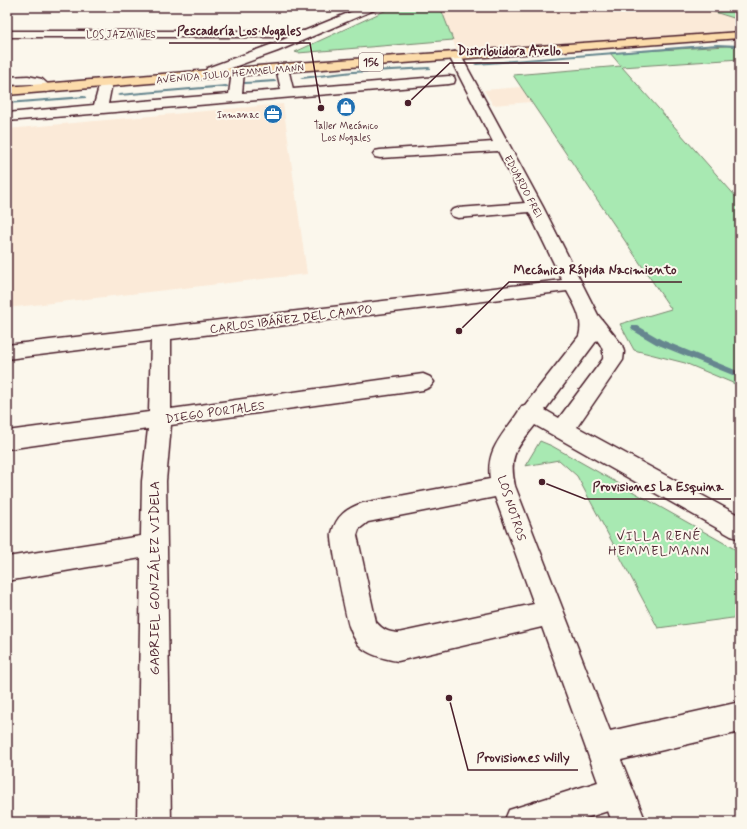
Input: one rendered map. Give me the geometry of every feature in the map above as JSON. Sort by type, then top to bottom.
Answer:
[{"type":"highway","name":"AVENIDA JULIO HEMMELMANN","points":[[7,91],[282,68],[740,35]]},
{"type":"street","points":[[211,74],[211,72],[372,7]]},
{"type":"street","name":"LOS JAZMINES","points":[[7,34],[308,34]]},
{"type":"street","name":"EDUARDO FREI","points":[[455,56],[535,207],[590,318]]},
{"type":"street","points":[[282,68],[288,94]]},
{"type":"street","points":[[235,98],[238,72]]},
{"type":"street","points":[[7,81],[28,80],[39,83],[46,88]]},
{"type":"street","points":[[7,117],[449,80]]},
{"type":"street","points":[[100,109],[106,83]]},
{"type":"street","points":[[380,154],[502,146]]},
{"type":"street","points":[[458,213],[535,207]]},
{"type":"street","name":"CARLOS IBÁÑEZ DEL CAMPO","points":[[7,352],[574,284]]},
{"type":"street","points":[[563,430],[613,360],[614,352],[612,345],[590,318]]},
{"type":"street","name":"LOS NOTROS","points":[[590,318],[591,328],[588,338],[530,412],[505,448],[500,458],[499,469],[503,486],[549,614],[629,822]]},
{"type":"street","name":"GABRIEL GONZÁLEZ VIDELA","points":[[154,822],[154,481],[160,419],[161,334]]},
{"type":"street","name":"DIEGO PORTALES","points":[[7,440],[422,382]]},
{"type":"street","points":[[530,412],[740,528]]},
{"type":"street","points":[[503,486],[363,513],[350,521],[345,528],[344,535],[363,626],[368,635],[378,642],[388,646],[398,647],[549,614]]},
{"type":"street","points":[[7,569],[154,545]]},
{"type":"street","points":[[601,749],[740,717]]},
{"type":"street","points":[[521,822],[617,792]]},
{"type":"shaded area","points":[[488,7],[686,7],[708,10],[740,20],[740,32],[458,54],[441,9]]},
{"type":"shaded area","points":[[521,87],[531,102],[493,105],[484,90]]},
{"type":"shaded area","points":[[283,104],[307,274],[7,308],[7,129]]},
{"type":"green space","points":[[267,7],[357,7],[348,10],[325,12]]},
{"type":"green space","points":[[393,7],[437,7],[441,9],[453,40],[298,53],[295,52]]},
{"type":"green space","points":[[686,7],[740,7],[740,20],[708,10]]},
{"type":"green space","points":[[727,46],[740,47],[740,59],[622,67],[738,199],[740,199],[740,386],[685,363],[634,350],[620,324],[671,309],[513,75],[621,66],[610,53]]},
{"type":"green space","points":[[540,441],[552,446],[740,552],[740,617],[658,628],[577,476],[559,460],[525,466]]},
{"type":"waterway","points":[[476,64],[717,45],[740,46]]},
{"type":"waterway","points":[[302,78],[353,72],[429,68]]},
{"type":"waterway","points":[[245,83],[274,81]]},
{"type":"waterway","points":[[119,95],[226,86]]},
{"type":"waterway","points":[[7,103],[84,97]]},
{"type":"waterway","points":[[635,328],[659,342],[740,375]]},
{"type":"place","name":"Distribuidora Avello","points":[[408,103]]},
{"type":"place","name":"Taller Mecánico Los Nogales","points":[[346,107]]},
{"type":"place","name":"Pescadería Los Nogales","points":[[321,108]]},
{"type":"place","name":"Inmanac","points":[[273,114]]},
{"type":"place","name":"Mecánica Rápida Nacimiento","points":[[459,331]]},
{"type":"place","name":"Provisiones La Esquina","points":[[542,482]]},
{"type":"place","name":"Provisiones Willy","points":[[449,698]]},
{"type":"district","name":"VILLA RENÉ HEMMELMANN","points":[[659,542]]}]
